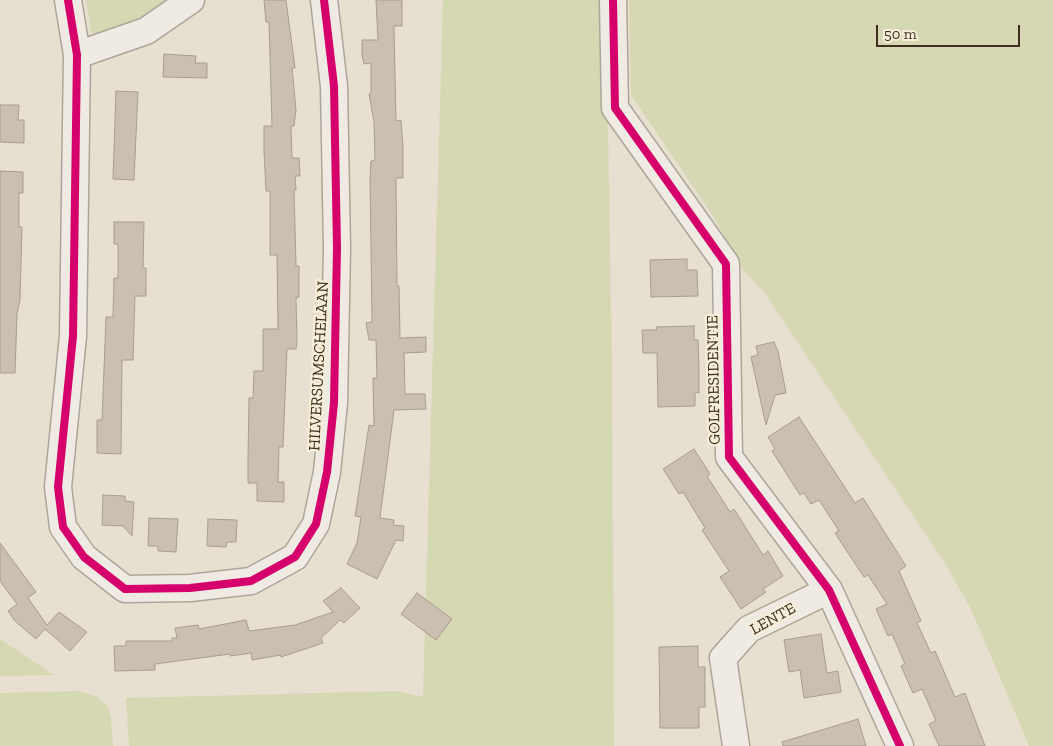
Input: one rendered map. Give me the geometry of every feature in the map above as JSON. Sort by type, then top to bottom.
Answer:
[{"type":"street","name":"HILVERSUMSCHELAAN","points":[[68,0],[77,54],[73,336],[58,487],[63,527],[84,557],[125,589],[190,588],[251,581],[296,557],[316,524],[327,472],[334,403],[337,248],[334,86],[324,0]]},
{"type":"street","points":[[77,54],[146,31],[191,0]]},
{"type":"street","name":"GOLFRESIDENTIE","points":[[613,0],[615,108],[726,264],[729,457],[828,590],[900,746]]},
{"type":"street","name":"LENTE","points":[[736,746],[723,658],[749,629],[828,590]]},
{"type":"green space","points":[[86,0],[174,0],[106,37],[91,32]]},
{"type":"green space","points":[[443,0],[606,0],[612,370],[614,746],[129,746],[126,698],[396,691],[423,697]]},
{"type":"green space","points":[[629,0],[1053,0],[1053,746],[1029,746],[971,609],[943,560],[764,292],[744,271],[711,213],[631,95]]},
{"type":"green space","points":[[0,639],[54,675],[0,676]]},
{"type":"green space","points":[[79,691],[98,697],[107,706],[111,718],[113,746],[0,746],[0,693]]},
{"type":"building","points":[[264,0],[286,0],[295,68],[292,68],[296,110],[294,126],[291,126],[292,158],[299,158],[300,176],[295,176],[296,190],[294,190],[296,266],[299,266],[299,297],[296,298],[297,342],[296,349],[287,349],[283,447],[279,447],[278,482],[284,482],[284,502],[257,501],[257,483],[248,483],[249,398],[253,398],[254,371],[263,371],[263,329],[278,329],[277,255],[270,255],[270,191],[266,191],[264,150],[264,126],[272,126],[269,22],[266,22]]},
{"type":"building","points":[[376,0],[402,0],[402,26],[394,26],[396,121],[401,120],[403,148],[403,178],[396,178],[397,286],[399,286],[400,338],[426,337],[426,352],[404,353],[405,394],[425,394],[426,409],[394,410],[380,518],[394,520],[393,525],[404,526],[403,541],[396,540],[377,579],[347,564],[357,543],[361,517],[355,516],[369,425],[374,426],[373,378],[377,378],[376,340],[369,340],[366,323],[372,322],[370,178],[371,161],[375,160],[374,122],[369,94],[371,93],[371,63],[364,64],[362,55],[362,40],[378,40]]},
{"type":"building","points":[[164,54],[196,56],[195,63],[207,63],[207,78],[163,77]]},
{"type":"building","points":[[116,91],[138,92],[134,180],[113,179]]},
{"type":"building","points":[[0,105],[19,105],[18,120],[24,120],[24,143],[0,142]]},
{"type":"building","points":[[0,171],[23,172],[23,193],[19,193],[19,227],[22,227],[15,373],[0,373]]},
{"type":"building","points":[[114,222],[144,222],[143,268],[146,268],[146,296],[135,296],[133,360],[122,360],[121,454],[97,453],[97,420],[102,420],[106,317],[113,317],[114,278],[118,278],[118,244],[114,244]]},
{"type":"building","points":[[687,259],[687,270],[697,270],[698,296],[651,297],[650,260]]},
{"type":"building","points":[[694,326],[694,340],[698,340],[699,370],[699,393],[695,392],[695,406],[658,407],[657,353],[643,353],[642,330],[657,330],[656,327]]},
{"type":"building","points":[[774,342],[778,351],[786,393],[775,395],[766,425],[751,357],[758,355],[756,346]]},
{"type":"building","points":[[799,417],[855,503],[863,498],[906,566],[899,571],[921,621],[917,623],[931,653],[935,651],[955,697],[965,693],[985,746],[939,746],[929,724],[936,721],[922,689],[913,693],[901,666],[905,664],[892,634],[888,636],[876,609],[887,604],[868,575],[864,577],[848,553],[835,533],[839,531],[819,500],[811,504],[804,493],[800,495],[772,451],[775,449],[768,437]]},
{"type":"building","points":[[694,449],[710,474],[707,476],[730,512],[734,509],[763,555],[768,551],[783,576],[763,589],[766,592],[741,609],[720,577],[729,571],[702,530],[705,528],[683,492],[679,494],[663,469]]},
{"type":"building","points":[[103,495],[125,496],[125,501],[134,502],[132,536],[123,526],[102,525]]},
{"type":"building","points":[[149,518],[178,519],[176,552],[158,551],[158,546],[148,546]]},
{"type":"building","points":[[208,519],[237,520],[236,542],[227,542],[226,547],[207,546]]},
{"type":"building","points":[[0,543],[36,592],[28,598],[47,625],[59,612],[87,632],[70,651],[45,629],[36,639],[15,621],[8,611],[17,604],[0,581]]},
{"type":"building","points":[[341,588],[360,608],[344,623],[340,620],[321,638],[323,643],[281,657],[281,655],[252,660],[251,653],[230,656],[230,654],[155,664],[155,670],[115,671],[114,646],[126,646],[126,641],[172,641],[172,638],[177,638],[175,628],[198,625],[199,629],[246,620],[249,631],[295,625],[333,612],[323,601]]},
{"type":"building","points":[[417,593],[452,619],[436,640],[401,614]]},
{"type":"building","points":[[821,634],[827,673],[838,671],[841,692],[804,698],[800,670],[789,672],[784,640]]},
{"type":"building","points":[[698,646],[698,667],[705,667],[705,707],[699,707],[699,728],[660,728],[659,647]]},
{"type":"building","points":[[858,719],[866,746],[783,746],[782,742]]},
{"type":"cycle path","points":[[68,0],[77,55],[73,336],[58,487],[63,527],[84,557],[125,589],[190,588],[251,581],[295,557],[316,524],[327,472],[334,403],[337,248],[334,86],[324,0]]},
{"type":"cycle path","points":[[613,0],[615,108],[726,264],[729,457],[829,590],[900,746]]}]
